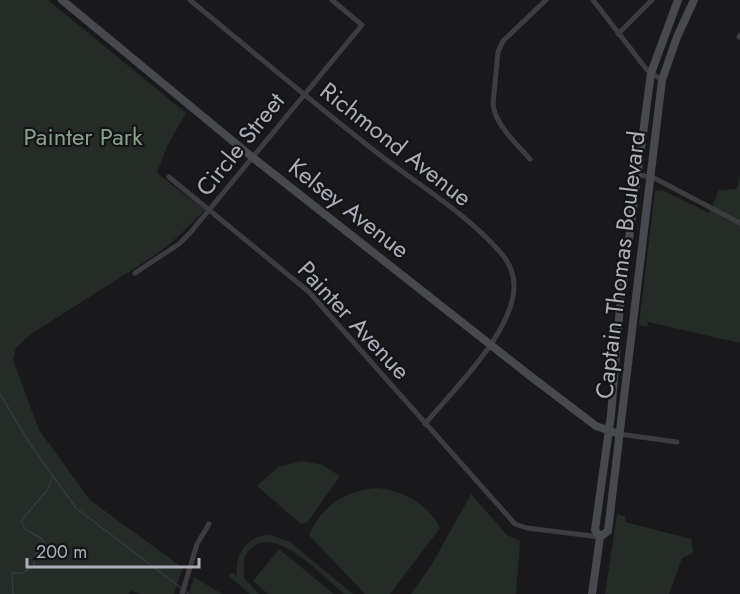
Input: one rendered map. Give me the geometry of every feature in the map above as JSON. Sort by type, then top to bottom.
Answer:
[{"type":"main road","name":"Kelsey Avenue","points":[[62,0],[252,157],[490,344],[596,426],[619,434]]},
{"type":"main road","name":"Captain Thomas Boulevard","points":[[592,594],[600,537],[596,530],[620,307],[651,73],[678,0]]},
{"type":"main road","name":"Captain Thomas Boulevard","points":[[600,537],[608,531],[662,80],[677,37],[694,0]]},
{"type":"street","name":"Richmond Avenue","points":[[190,0],[304,94],[438,198],[487,239],[506,259],[513,277],[513,297],[504,321],[490,344],[425,424]]},
{"type":"street","name":"Circle Street","points":[[135,273],[179,244],[362,25],[332,0]]},
{"type":"street","points":[[530,159],[494,113],[498,52],[503,41],[546,0]]},
{"type":"street","points":[[593,0],[651,73],[662,80]]},
{"type":"street","points":[[618,34],[652,0]]},
{"type":"street","points":[[637,174],[650,177],[740,223]]},
{"type":"street","name":"Painter Avenue","points":[[169,177],[309,292],[515,524],[527,528],[600,537]]},
{"type":"street","points":[[619,434],[677,442]]},
{"type":"street","points":[[182,594],[197,544],[209,524]]},
{"type":"green space","name":"Painter Park","points":[[0,0],[48,0],[186,113],[167,146],[157,173],[205,210],[171,243],[151,258],[31,334],[16,348],[13,360],[39,430],[90,500],[183,568],[174,594],[142,594],[131,591],[128,594],[0,594]]},
{"type":"green space","points":[[740,176],[740,343],[648,322],[647,327],[639,325],[655,191],[662,190],[709,213],[719,190],[737,189]]},
{"type":"green space","points":[[301,461],[323,465],[340,476],[307,523],[301,524],[257,486],[278,467]]},
{"type":"green space","points":[[378,488],[397,492],[414,500],[429,512],[440,528],[390,594],[365,594],[309,535],[321,515],[336,501],[356,492]]},
{"type":"green space","points":[[471,494],[507,535],[520,541],[516,594],[411,594],[432,564]]},
{"type":"green space","points":[[617,514],[626,517],[625,522],[691,539],[693,553],[682,558],[669,594],[605,594]]},
{"type":"green space","points":[[271,535],[290,542],[353,594],[344,594],[294,552],[280,545],[266,542],[254,546],[244,558],[244,578],[259,594],[250,594],[229,576],[232,572],[237,576],[240,553],[249,542]]},
{"type":"green space","points":[[279,549],[334,594],[268,594],[253,581]]},
{"type":"green space","points":[[194,577],[222,594],[189,594]]},
{"type":"waterway","points":[[0,394],[30,444],[76,508],[181,588]]},
{"type":"waterway","points":[[13,594],[12,573],[23,573],[33,567],[35,556],[44,544],[42,539],[25,529],[21,521],[48,489],[52,478]]},
{"type":"waterway","points":[[185,591],[189,594]]}]
